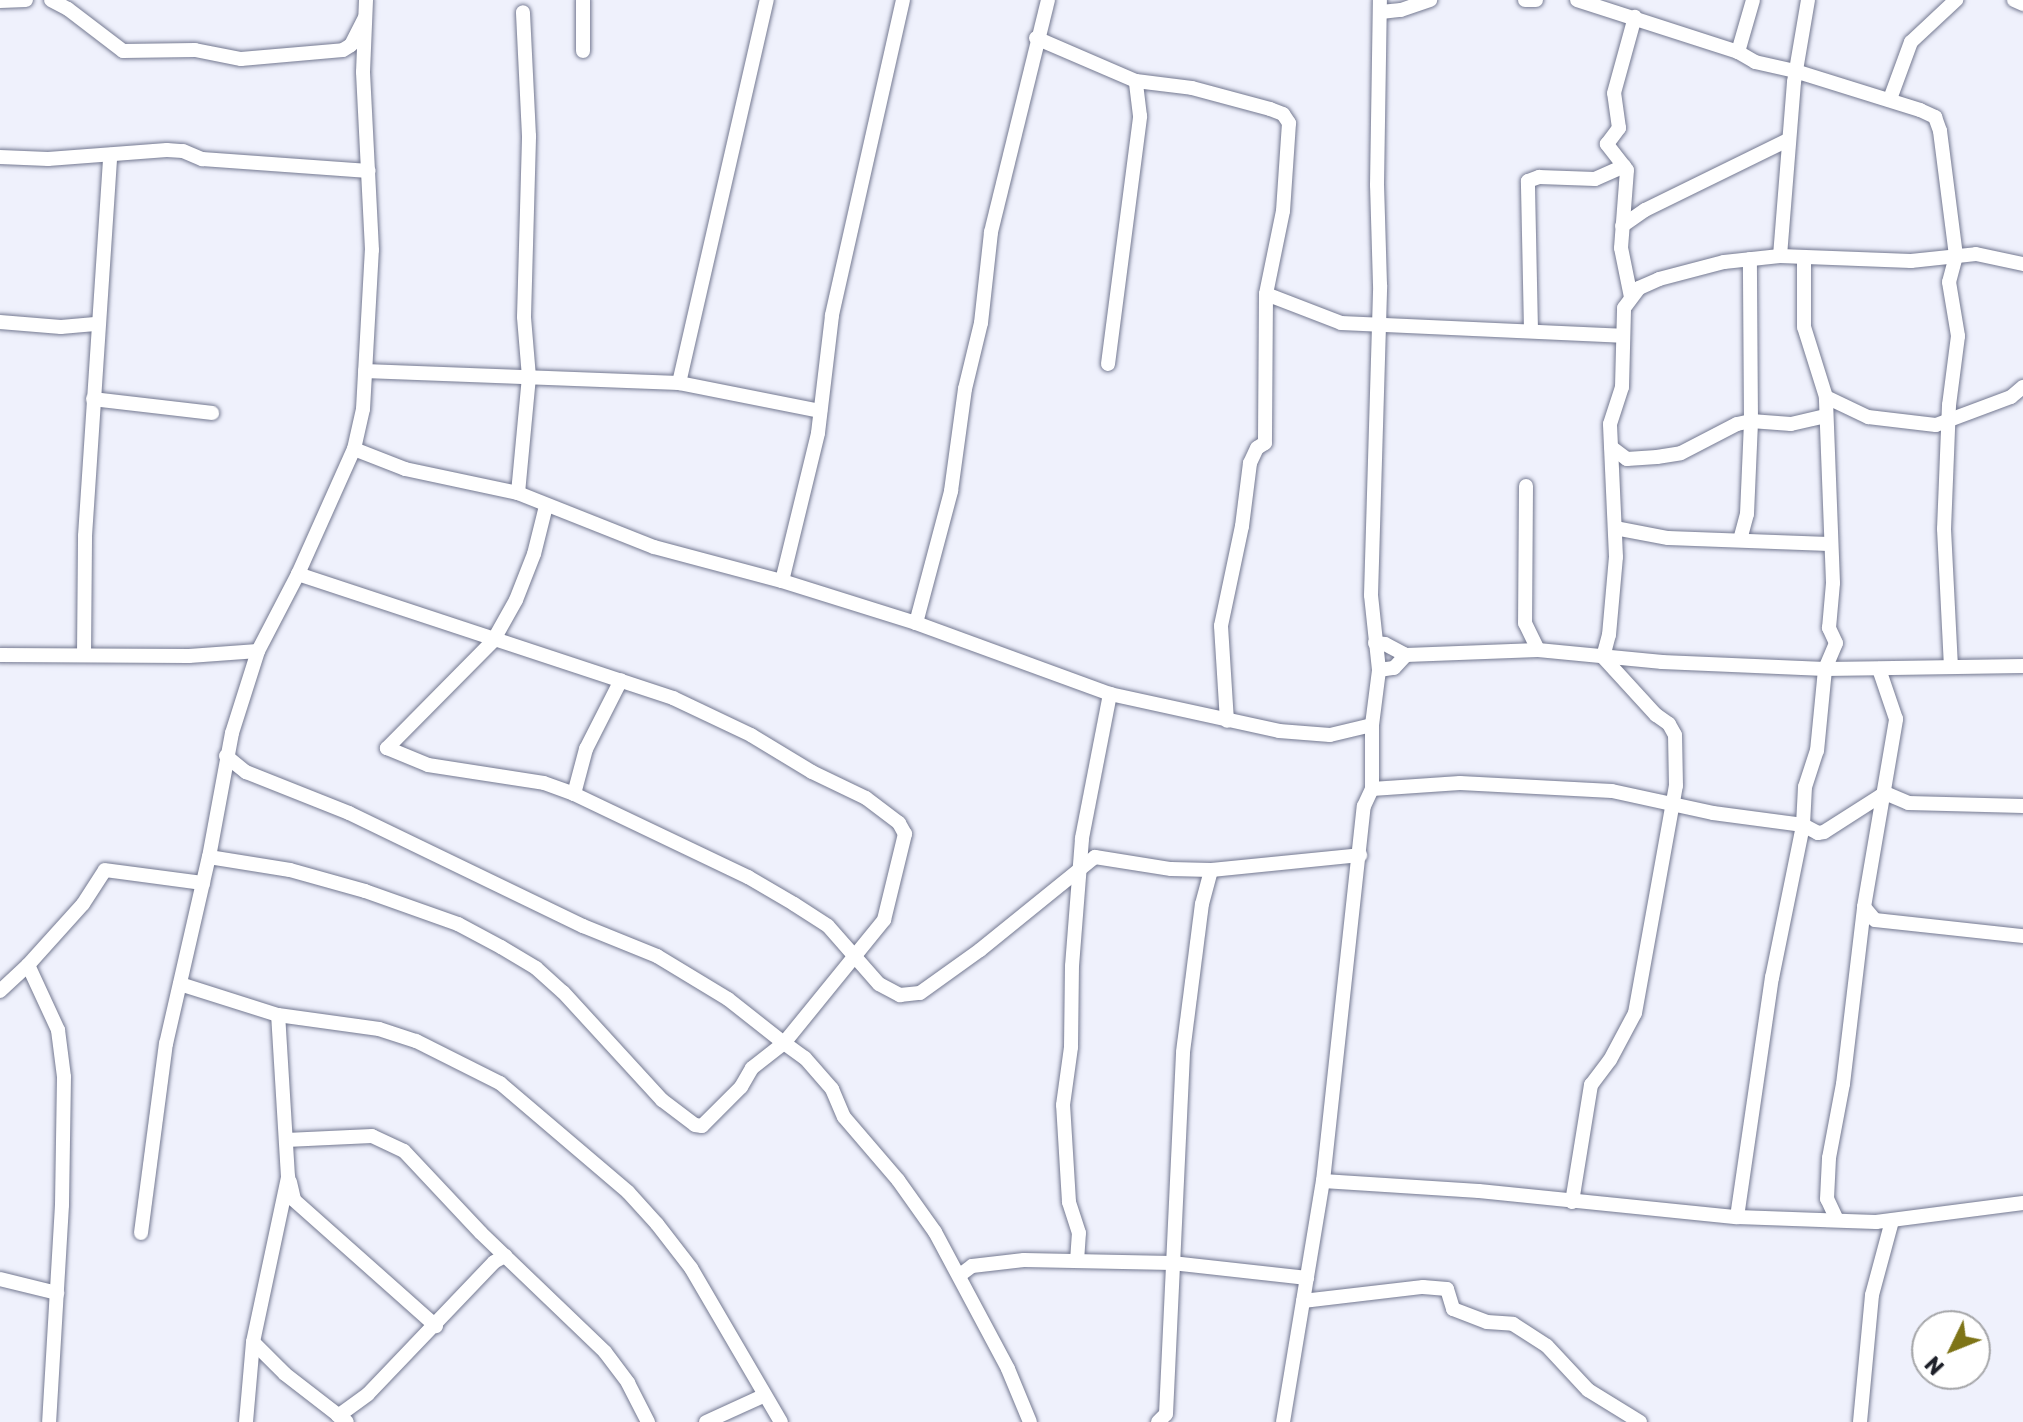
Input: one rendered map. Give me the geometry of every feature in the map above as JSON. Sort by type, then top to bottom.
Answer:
[{"type":"street","points":[[0,1],[26,0]]},
{"type":"street","points":[[51,0],[68,9],[123,51],[195,50],[241,59],[343,50],[351,45],[365,18]]},
{"type":"street","points":[[141,1233],[166,1044],[209,857],[226,756],[258,651],[298,574],[354,449],[363,409],[372,250],[363,72],[366,0]]},
{"type":"street","points":[[583,0],[583,51]]},
{"type":"street","points":[[679,383],[767,0]]},
{"type":"street","points":[[782,581],[800,520],[820,411],[832,315],[903,0]]},
{"type":"street","points":[[916,623],[951,491],[965,389],[981,323],[991,232],[1036,38],[1048,0]]},
{"type":"street","points":[[1283,1422],[1323,1181],[1364,806],[1372,789],[1372,725],[1379,670],[1371,595],[1378,326],[1380,6],[1401,10],[1430,0]]},
{"type":"street","points":[[1525,0],[1536,0]]},
{"type":"street","points":[[1577,0],[1738,52],[1755,62],[1890,99],[1935,117],[1947,171],[1956,256],[1949,282],[1958,336],[1949,405],[1951,419],[1944,529],[1951,667]]},
{"type":"street","points":[[1738,52],[1753,0]]},
{"type":"street","points":[[1780,256],[1795,71],[1808,0]]},
{"type":"street","points":[[1890,99],[1904,51],[1956,0]]},
{"type":"street","points":[[2014,0],[2023,4]]},
{"type":"street","points":[[518,493],[529,377],[524,317],[529,136],[523,12]]},
{"type":"street","points":[[1631,297],[1621,248],[1627,176],[1624,166],[1607,144],[1619,128],[1614,93],[1635,17]]},
{"type":"street","points":[[1036,38],[1136,81],[1192,88],[1270,109],[1283,114],[1289,123],[1283,211],[1266,294],[1265,443],[1257,448],[1250,463],[1242,526],[1221,626],[1227,721]]},
{"type":"street","points":[[1108,364],[1140,116],[1136,81]]},
{"type":"street","points":[[1622,226],[1645,210],[1788,140]]},
{"type":"street","points":[[0,157],[48,159],[183,151],[202,159],[369,171]]},
{"type":"street","points":[[84,655],[84,550],[110,155]]},
{"type":"street","points":[[1531,330],[1528,181],[1539,177],[1595,179],[1624,166]]},
{"type":"street","points":[[1572,1202],[1591,1085],[1610,1060],[1635,1013],[1664,842],[1674,805],[1675,735],[1669,724],[1613,672],[1603,657],[1612,605],[1615,528],[1610,424],[1622,387],[1624,308],[1639,288],[1659,279],[1750,259],[1780,256],[1911,261],[1994,255],[2023,264]]},
{"type":"street","points":[[1737,1217],[1772,978],[1803,825],[1805,787],[1817,751],[1825,669],[1836,643],[1829,628],[1833,583],[1829,544],[1831,484],[1826,397],[1804,327],[1804,257]]},
{"type":"street","points":[[1740,540],[1747,514],[1751,421],[1750,259]]},
{"type":"street","points":[[1266,294],[1341,323],[1622,336]]},
{"type":"street","points":[[0,322],[61,327],[98,324]]},
{"type":"street","points":[[365,371],[679,383],[820,411]]},
{"type":"street","points":[[1826,397],[1868,417],[1936,425],[2011,397],[2023,387]]},
{"type":"street","points":[[93,399],[212,413]]},
{"type":"street","points":[[1611,447],[1627,459],[1681,453],[1737,424],[1751,421],[1791,424],[1825,416]]},
{"type":"street","points":[[354,449],[405,469],[518,493],[654,547],[782,581],[916,623],[1110,694],[1227,721],[1330,735],[1372,725]]},
{"type":"street","points":[[1526,486],[1525,623],[1538,650]]},
{"type":"street","points":[[546,506],[529,566],[493,641],[387,748],[428,765],[544,783],[574,794],[771,891],[828,926],[879,984],[900,995],[920,993],[1024,916],[1080,865],[1095,857],[1138,865],[1211,870],[1360,855]]},
{"type":"street","points":[[1615,528],[1668,538],[1829,544]]},
{"type":"street","points":[[209,857],[324,878],[458,924],[501,947],[536,968],[563,992],[662,1100],[695,1125],[702,1126],[741,1087],[752,1068],[784,1043],[884,920],[905,834],[899,823],[866,798],[812,772],[751,735],[673,698],[298,574]]},
{"type":"street","points":[[1375,643],[1385,644],[1406,655],[1538,650],[1603,657],[1825,669],[2023,666]]},
{"type":"street","points":[[0,655],[204,655],[258,651]]},
{"type":"street","points":[[1379,670],[1394,668],[1406,655]]},
{"type":"street","points":[[1837,1220],[1827,1199],[1829,1158],[1843,1084],[1864,907],[1896,719],[1879,669]]},
{"type":"street","points":[[574,794],[586,749],[621,680]]},
{"type":"street","points":[[1077,1261],[1079,1233],[1069,1202],[1063,1105],[1071,1047],[1072,966],[1082,838],[1110,694]]},
{"type":"street","points":[[226,756],[246,772],[349,813],[583,926],[657,956],[728,999],[805,1058],[832,1089],[844,1117],[898,1180],[960,1275],[1026,1407],[1030,1422]]},
{"type":"street","points":[[1372,789],[1460,783],[1612,791],[1674,805],[1803,825],[1824,832],[1885,793]]},
{"type":"street","points":[[1885,793],[1908,803],[2023,806]]},
{"type":"street","points":[[0,991],[83,904],[105,870],[203,883]]},
{"type":"street","points":[[1158,1422],[1166,1414],[1183,1052],[1202,904],[1211,870]]},
{"type":"street","points":[[1864,907],[1875,920],[2023,936]]},
{"type":"street","points":[[28,965],[54,1017],[63,1053],[62,1205],[49,1422]]},
{"type":"street","points":[[180,984],[278,1015],[379,1029],[416,1041],[500,1083],[628,1192],[657,1224],[691,1268],[763,1396],[781,1422]]},
{"type":"street","points":[[278,1015],[288,1177],[294,1200],[436,1326]]},
{"type":"street","points":[[286,1140],[372,1136],[387,1140],[404,1151],[505,1256],[605,1352],[628,1383],[648,1422]]},
{"type":"street","points":[[246,1422],[253,1342],[288,1177]]},
{"type":"street","points":[[1323,1181],[1479,1191],[1737,1217],[1892,1221],[2023,1203]]},
{"type":"street","points":[[1860,1422],[1872,1295],[1892,1221]]},
{"type":"street","points":[[253,1342],[285,1374],[342,1419],[436,1326],[494,1262],[505,1256]]},
{"type":"street","points":[[960,1275],[972,1266],[995,1263],[1077,1261],[1172,1263],[1307,1278]]},
{"type":"street","points":[[0,1279],[57,1293]]},
{"type":"street","points":[[1303,1301],[1423,1287],[1447,1289],[1453,1309],[1487,1322],[1513,1324],[1547,1346],[1572,1368],[1588,1390],[1640,1422]]},
{"type":"street","points":[[706,1422],[763,1396]]}]
